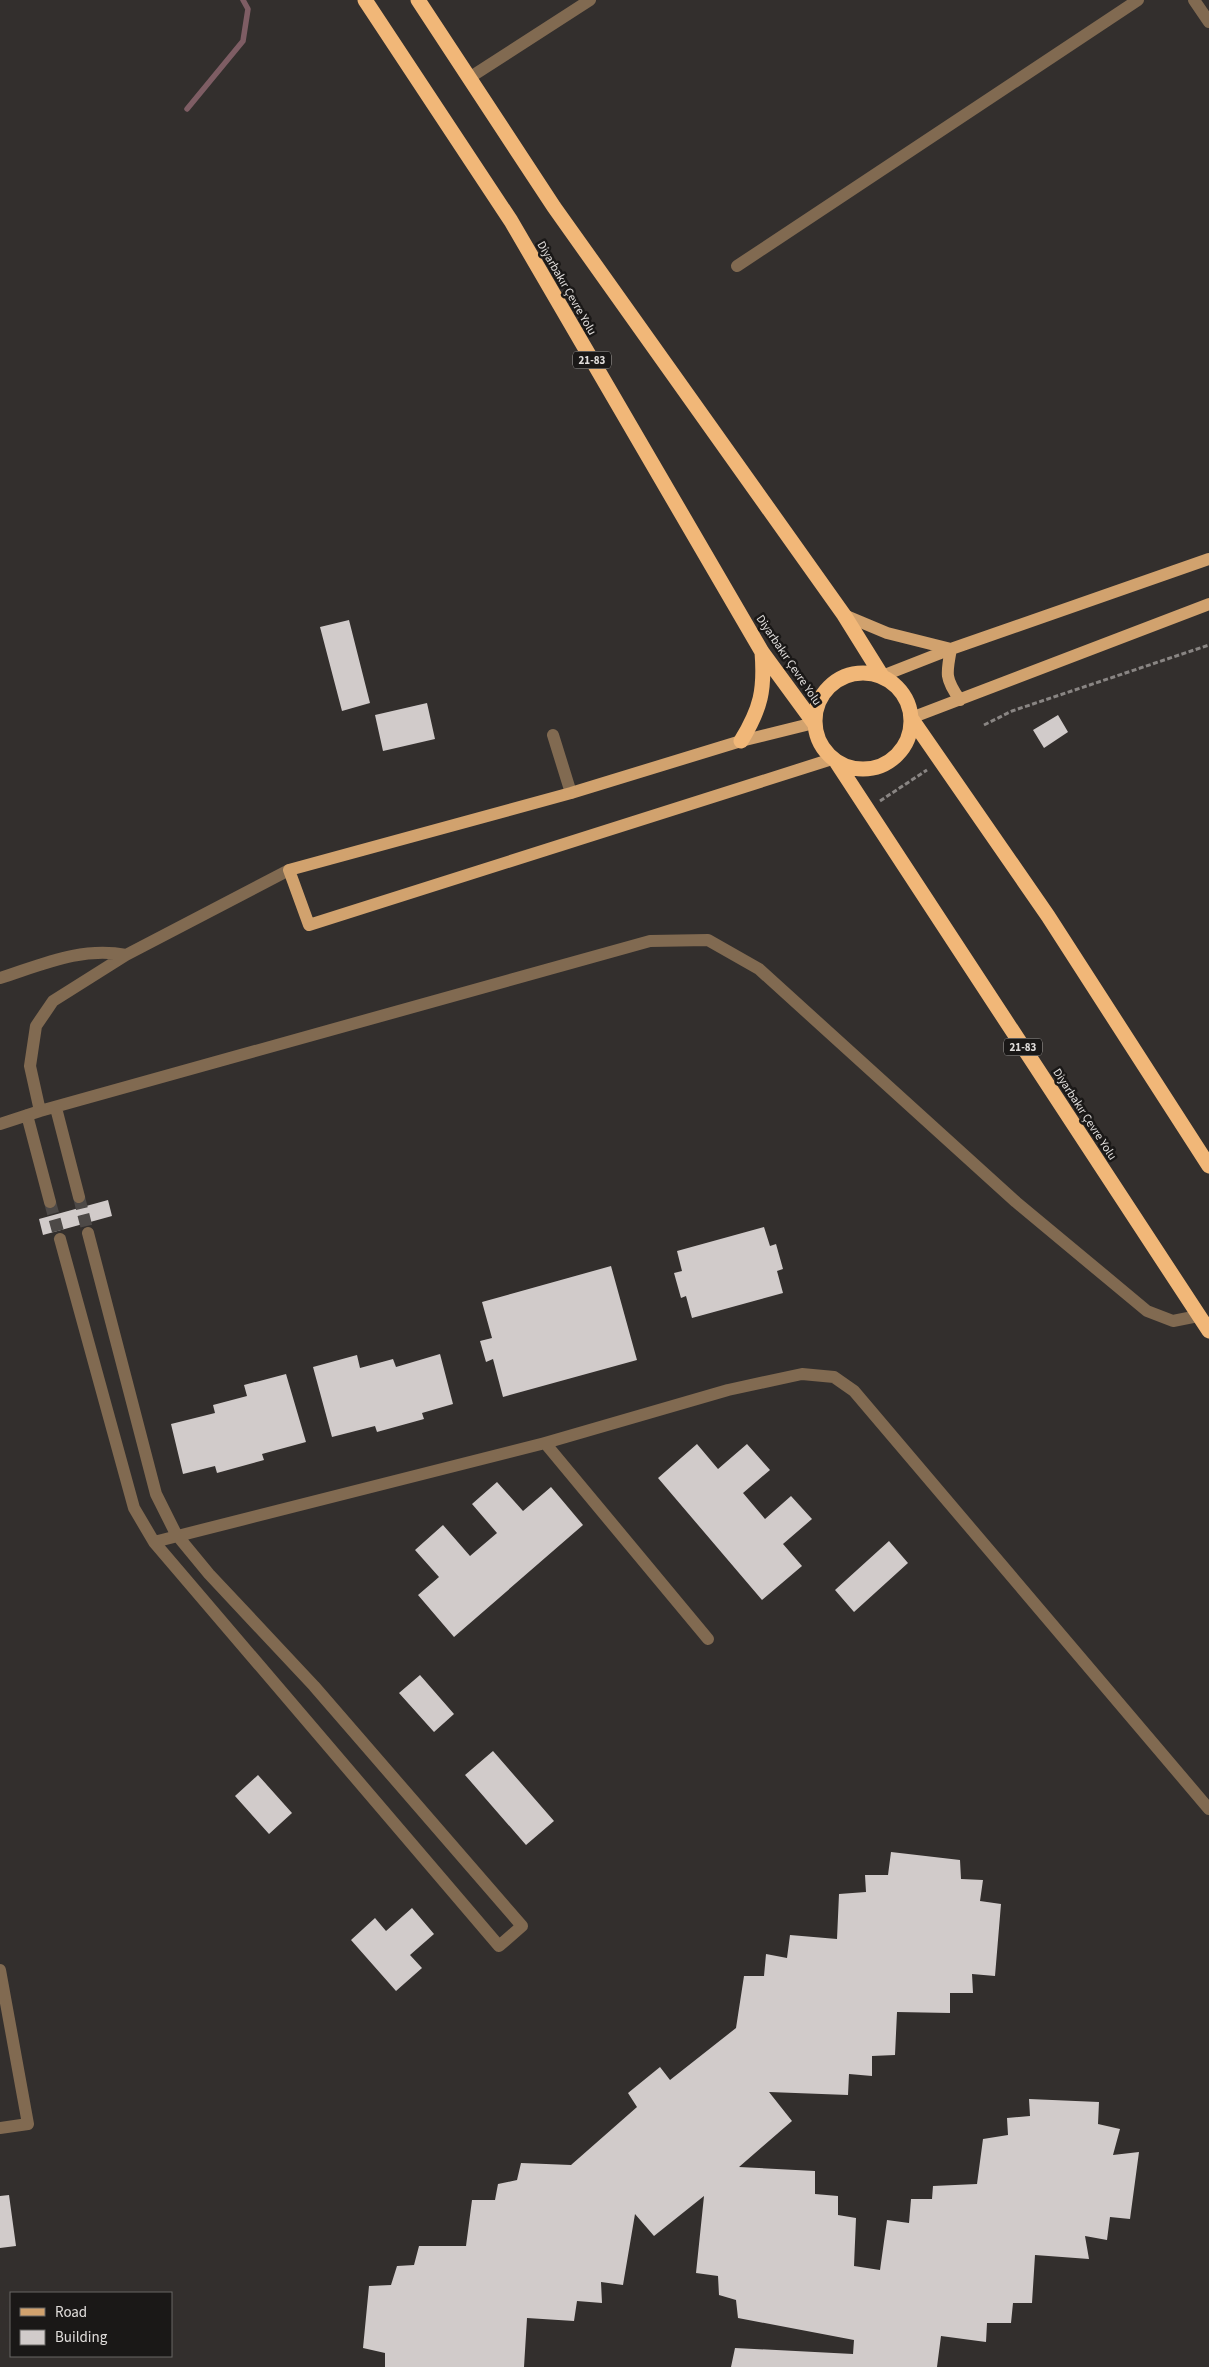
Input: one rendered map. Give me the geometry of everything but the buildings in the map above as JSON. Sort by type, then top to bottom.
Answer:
[{"type":"highway","name":"Diyarbakır Çevre Yolu","points":[[365,0],[511,221],[762,652],[814,723]]},
{"type":"highway","points":[[418,0],[554,207],[844,615],[882,676]]},
{"type":"highway","points":[[741,741],[753,722],[759,705],[764,682],[762,652]]},
{"type":"highway","points":[[854,673],[882,676],[893,683],[903,693],[909,705],[911,718],[906,744],[898,755],[888,763],[862,770],[849,768],[834,761],[822,749],[816,736],[814,723],[816,709],[821,696],[830,685],[841,677],[854,673]]},
{"type":"highway","points":[[911,718],[1048,916],[1209,1166]]},
{"type":"highway","name":"Diyarbakır Çevre Yolu","points":[[834,761],[1209,1331]]},
{"type":"main road","points":[[882,676],[951,649],[1209,559]]},
{"type":"main road","points":[[911,718],[1209,604]]},
{"type":"main road","points":[[844,615],[887,634],[951,649]]},
{"type":"main road","points":[[951,649],[946,677],[960,700]]},
{"type":"main road","points":[[814,723],[741,741],[571,793],[289,870],[308,925],[834,761]]},
{"type":"street","points":[[469,78],[590,0]]},
{"type":"street","points":[[737,266],[1138,0]]},
{"type":"street","points":[[1194,0],[1209,22]]},
{"type":"street","points":[[553,734],[571,793]]},
{"type":"street","points":[[40,1111],[30,1066],[36,1026],[53,1002],[126,955],[289,870]]},
{"type":"street","points":[[0,1124],[40,1111],[650,941],[708,940],[759,969],[1016,1202],[1147,1311],[1173,1320],[1198,1316]]},
{"type":"street","points":[[0,978],[83,953],[100,952],[126,955]]},
{"type":"street","points":[[56,1108],[79,1197]]},
{"type":"street","points":[[27,1115],[50,1202]]},
{"type":"street","points":[[60,1239],[134,1508],[154,1542],[499,1946],[522,1926],[314,1686],[209,1574],[176,1534],[156,1494],[88,1233]]},
{"type":"street","points":[[154,1542],[176,1534],[545,1443],[738,1388],[802,1374],[834,1377],[854,1391],[1209,1809]]},
{"type":"street","points":[[545,1443],[708,1639]]},
{"type":"street","points":[[0,1970],[28,2124],[0,2128]]},
{"type":"path","points":[[984,724],[1012,711],[1209,646]]},
{"type":"path","points":[[878,803],[930,768]]},
{"type":"waterway","points":[[187,109],[243,41],[248,9],[243,0]]},
{"type":"tunnel","points":[[79,1197],[88,1233]]},
{"type":"tunnel","points":[[50,1202],[60,1239]]}]
